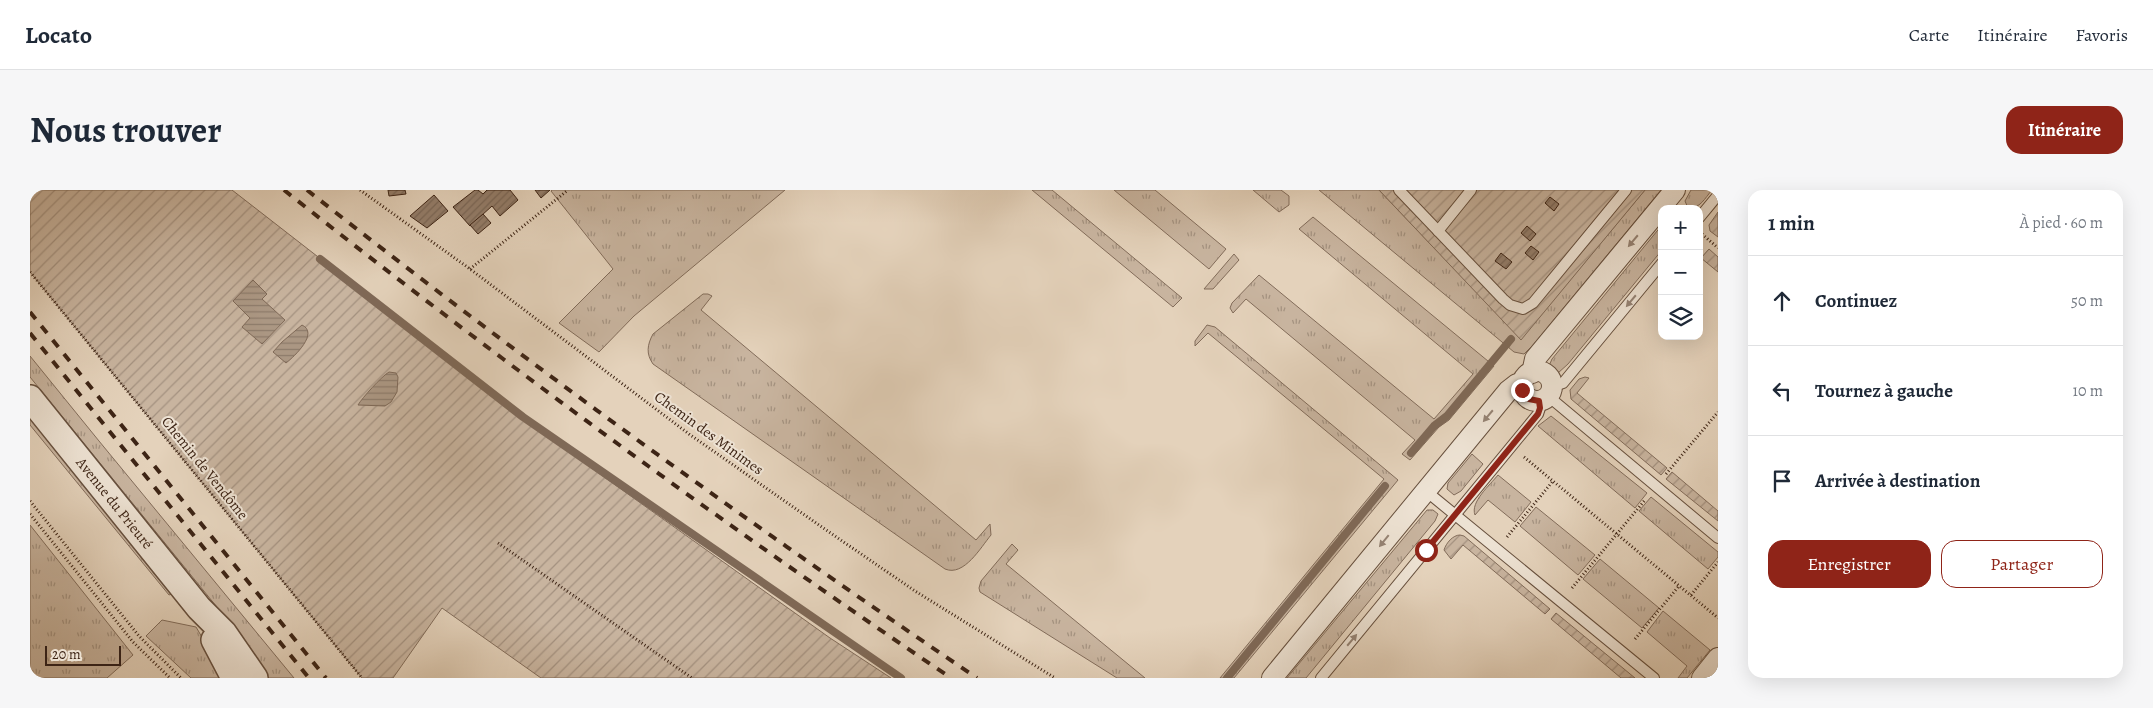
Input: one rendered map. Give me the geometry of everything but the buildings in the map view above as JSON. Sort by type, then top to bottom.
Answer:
[{"type":"street","points":[[1527,378],[1536,359],[1670,201]]},
{"type":"street","points":[[1272,678],[1508,391],[1539,372],[1546,376],[1546,394]]},
{"type":"street","name":"Avenue du Prieuré","points":[[30,398],[199,608],[224,632],[255,678]]},
{"type":"street","name":"Avenue du Prieuré","points":[[199,608],[234,678]]},
{"type":"street","points":[[1702,678],[1718,658]]},
{"type":"lane","points":[[1400,190],[1503,299],[1510,305],[1523,309],[1533,303],[1626,190]]},
{"type":"lane","points":[[1438,231],[1471,190]]},
{"type":"lane","points":[[1703,213],[1718,195]]},
{"type":"lane","points":[[1321,678],[1538,414],[1546,394],[1563,383],[1658,268]]},
{"type":"lane","points":[[1546,394],[1718,538]]},
{"type":"lane","points":[[1426,491],[1654,678]]},
{"type":"path","name":"Chemin des Minimes","points":[[360,190],[470,269],[689,434],[915,591],[1054,678]]},
{"type":"path","points":[[470,269],[568,190]]},
{"type":"path","points":[[1703,235],[1718,248]]},
{"type":"path","name":"Chemin de Vendôme","points":[[30,272],[362,678]]},
{"type":"path","points":[[1561,602],[1718,412]]},
{"type":"path","points":[[1511,446],[1718,618]]},
{"type":"path","points":[[1497,549],[1553,481]]},
{"type":"path","points":[[30,501],[139,636],[181,678]]},
{"type":"path","points":[[30,514],[133,642],[170,678]]},
{"type":"path","points":[[498,543],[692,678]]},
{"type":"path","points":[[1690,595],[1718,562]]},
{"type":"path","points":[[1624,653],[1679,586]]},
{"type":"green space","points":[[30,190],[232,190],[569,452],[830,638],[891,678],[541,678],[442,608],[393,678],[362,678],[30,272]]},
{"type":"green space","points":[[552,190],[785,190],[634,316],[599,352],[559,323],[613,269]]},
{"type":"green space","points":[[1032,190],[1052,190],[1182,298],[1173,307]]},
{"type":"green space","points":[[1114,190],[1155,190],[1226,249],[1209,269]]},
{"type":"green space","points":[[1253,190],[1281,190],[1289,196],[1289,205],[1279,212]]},
{"type":"green space","points":[[1319,190],[1379,190],[1521,339],[1645,190],[1661,190],[1524,354],[1514,352]]},
{"type":"green space","points":[[1379,190],[1645,190],[1521,340]]},
{"type":"green space","points":[[1691,190],[1712,190],[1699,205],[1687,205],[1685,201]]},
{"type":"green space","points":[[1718,212],[1718,237],[1710,231],[1709,225]]},
{"type":"green space","points":[[1313,217],[1494,366],[1449,420],[1439,427],[1410,460],[1402,454],[1415,440],[1246,299],[1233,313],[1230,308],[1232,303],[1259,275],[1434,419],[1473,374],[1299,229]]},
{"type":"green space","points":[[1658,230],[1658,255],[1568,364],[1558,373],[1551,373],[1548,368],[1552,359]]},
{"type":"green space","points":[[1709,249],[1718,257],[1718,272],[1703,260],[1703,256]]},
{"type":"green space","points":[[1234,254],[1239,260],[1213,289],[1204,289]]},
{"type":"green space","points":[[703,294],[712,296],[701,310],[976,540],[990,524],[991,535],[971,560],[959,569],[945,569],[653,364],[649,357],[648,349],[653,334]]},
{"type":"green space","points":[[1207,325],[1215,327],[1398,480],[1234,678],[1220,678],[1384,479],[1208,333],[1195,346],[1195,341]]},
{"type":"green space","points":[[30,356],[294,678],[266,678],[238,633],[30,377]]},
{"type":"green space","points":[[1589,378],[1577,393],[1667,468],[1661,475],[1571,399],[1570,390],[1579,379]]},
{"type":"green space","points":[[30,416],[174,593],[169,595],[30,425]]},
{"type":"green space","points":[[1551,416],[1647,493],[1635,508],[1538,426]]},
{"type":"green space","points":[[1472,454],[1483,464],[1461,491],[1454,495],[1447,489],[1448,483]]},
{"type":"green space","points":[[1672,472],[1718,511],[1718,521],[1666,479]]},
{"type":"green space","points":[[1498,475],[1531,502],[1515,522],[1488,500],[1475,515],[1474,510],[1478,499]]},
{"type":"green space","points":[[1651,497],[1718,552],[1718,557],[1708,569],[1639,511]]},
{"type":"green space","points":[[1536,507],[1595,555],[1578,575],[1520,526]]},
{"type":"green space","points":[[1427,510],[1433,510],[1438,514],[1435,521],[1306,678],[1287,678]]},
{"type":"green space","points":[[30,525],[133,655],[107,678],[30,678]]},
{"type":"green space","points":[[1460,535],[1464,536],[1550,609],[1545,614],[1463,545],[1451,559],[1444,550],[1445,547],[1452,538]]},
{"type":"green space","points":[[1012,544],[1018,550],[1006,564],[1145,678],[1117,678],[980,592],[981,581]]},
{"type":"green space","points":[[1600,559],[1659,608],[1642,628],[1583,579]]},
{"type":"green space","points":[[1663,611],[1710,650],[1687,678],[1678,678],[1687,666],[1647,632]]},
{"type":"green space","points":[[1556,613],[1635,678],[1621,678],[1551,619]]},
{"type":"green space","points":[[162,620],[196,627],[226,678],[191,678],[146,636]]},
{"type":"shaded area","points":[[253,280],[267,294],[262,299],[285,320],[262,344],[242,327],[250,318],[233,301]]},
{"type":"shaded area","points":[[302,325],[307,329],[307,339],[300,350],[286,363],[273,352]]},
{"type":"shaded area","points":[[389,372],[396,373],[398,377],[397,392],[391,402],[385,406],[358,405],[372,387]]},
{"type":"waterway","points":[[320,259],[523,417],[901,678]]},
{"type":"waterway","points":[[1411,453],[1434,426],[1447,416],[1511,339]]},
{"type":"waterway","points":[[1227,678],[1385,486]]},
{"type":"railway","points":[[284,190],[447,317],[613,440],[781,561],[951,678]]},
{"type":"railway","points":[[307,190],[471,317],[637,440],[891,620],[977,678]]},
{"type":"railway","points":[[30,312],[326,678]]},
{"type":"railway","points":[[30,333],[309,678]]},
{"type":"route","points":[[1426,550],[1538,414],[1540,408],[1539,401],[1529,399],[1522,390]]}]
